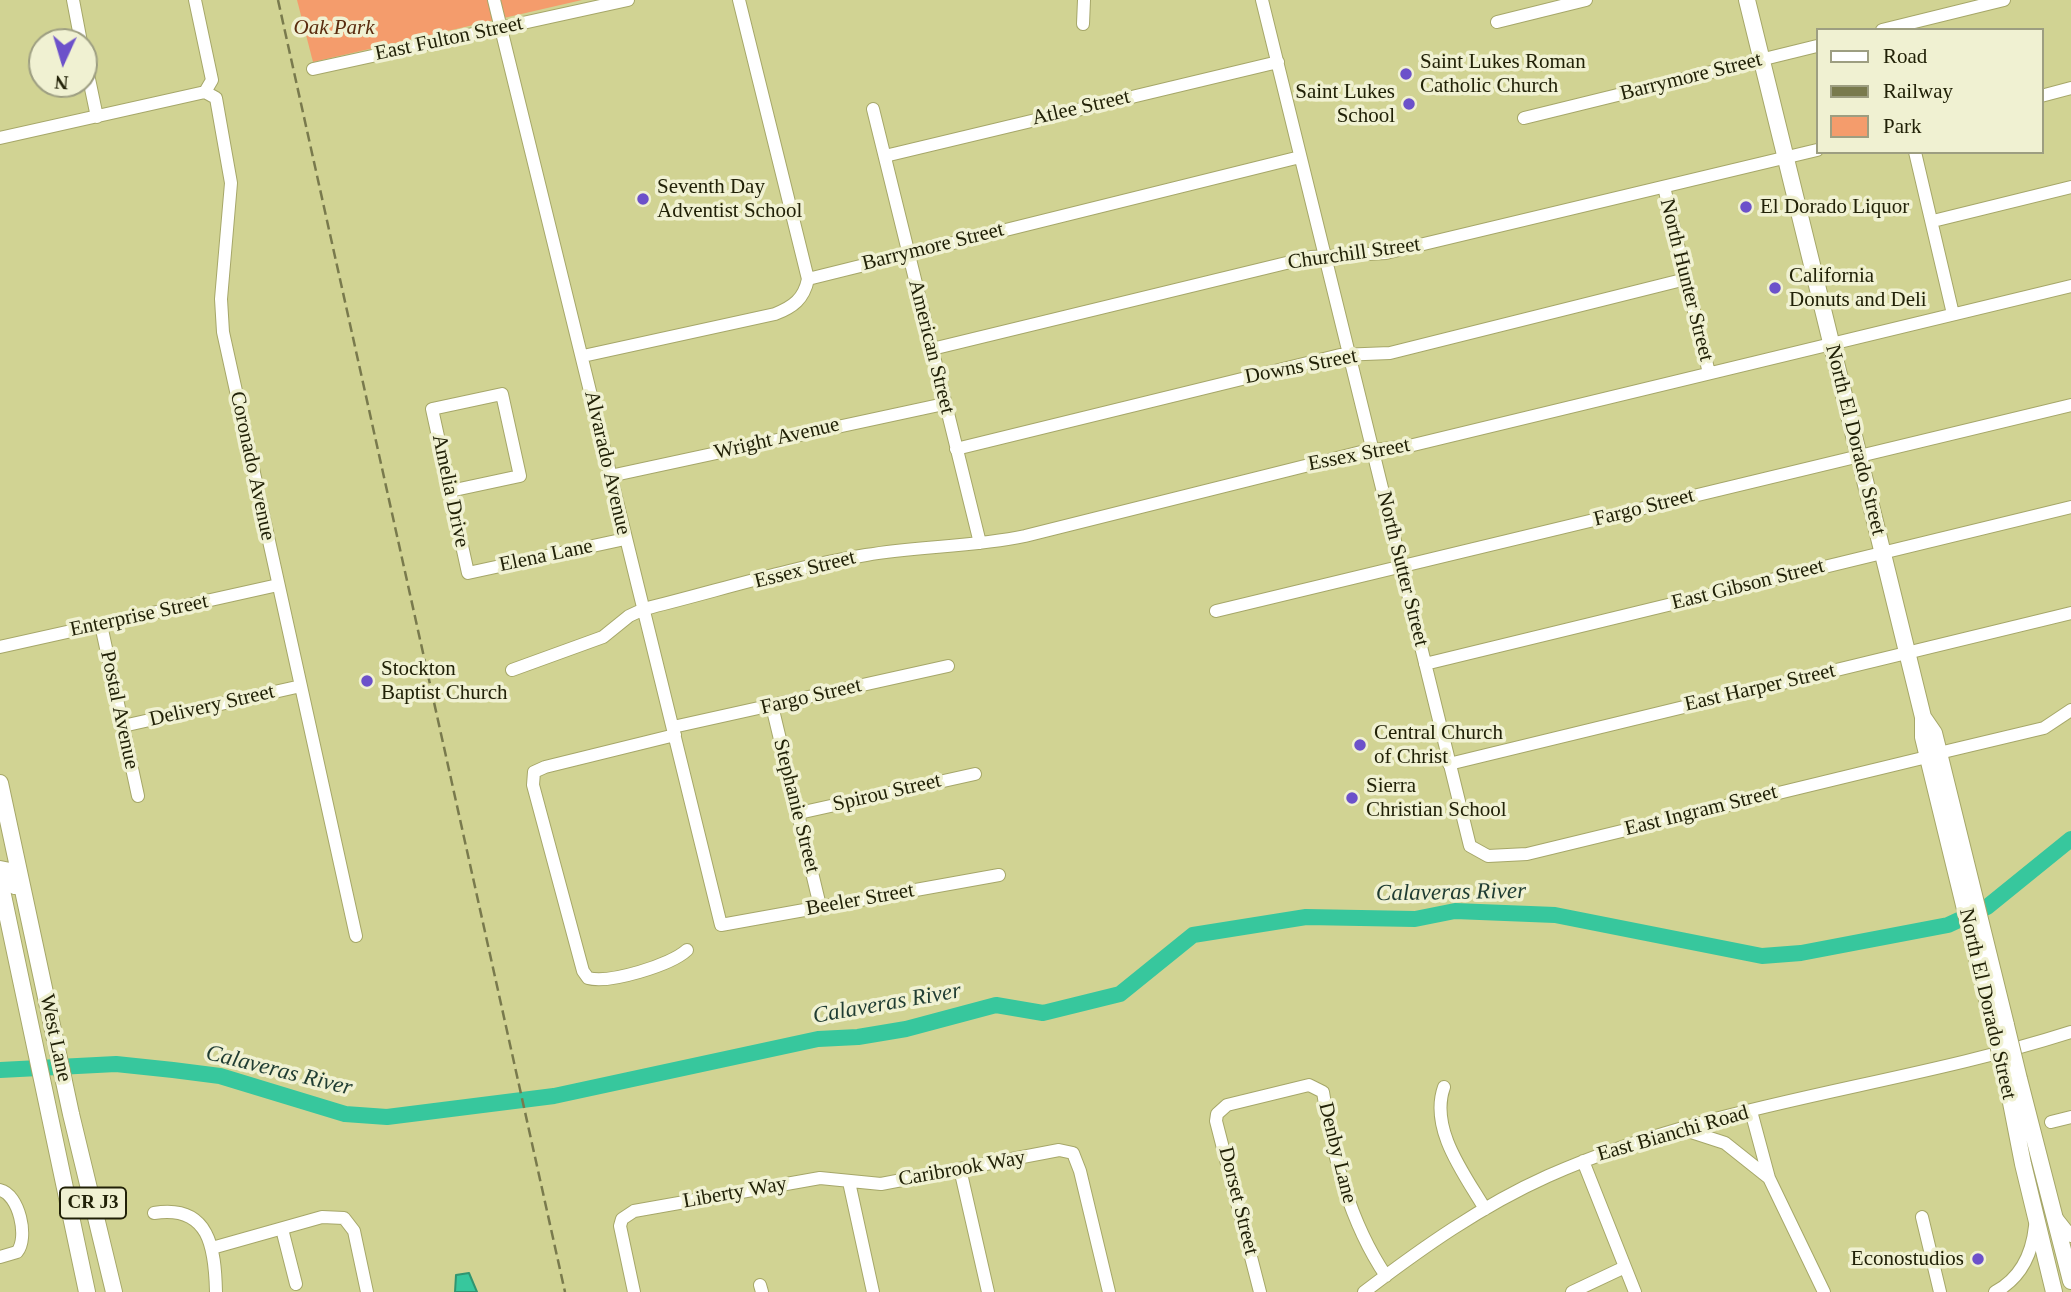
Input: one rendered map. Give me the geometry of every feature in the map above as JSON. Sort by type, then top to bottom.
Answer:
[{"type":"main road","name":"North El Dorado Street","points":[[1747,0],[1908,653],[1923,717],[1923,737],[1933,755],[2013,1080],[2071,1281]]},
{"type":"main road","name":"West Lane","points":[[0,783],[6,836],[29,913],[71,1114],[114,1292]]},
{"type":"main road","points":[[0,869],[10,871],[17,895],[29,913]]},
{"type":"main road","name":"West Lane","points":[[0,881],[88,1292]]},
{"type":"main road","name":"North El Dorado Street","points":[[2013,1080],[2036,1219],[2054,1292]]},
{"type":"street","points":[[73,0],[78,28]]},
{"type":"street","points":[[0,138],[205,92],[212,80],[195,0]]},
{"type":"street","name":"Alvarado Avenue","points":[[494,0],[533,170],[583,356],[721,925]]},
{"type":"street","name":"East Fulton Street","points":[[313,69],[628,0]]},
{"type":"street","points":[[583,356],[775,313],[796,303],[804,294],[808,279],[739,0]]},
{"type":"street","points":[[1083,24],[1084,0]]},
{"type":"street","name":"North Sutter Street","points":[[1262,0],[1327,256],[1399,565],[1467,838],[1475,851]]},
{"type":"street","points":[[1890,28],[2004,0]]},
{"type":"street","points":[[1497,22],[1580,1]]},
{"type":"street","name":"Barrymore Street","points":[[1524,118],[1815,46]]},
{"type":"street","name":"Atlee Street","points":[[884,156],[1278,62]]},
{"type":"street","points":[[2043,95],[2071,88]]},
{"type":"street","name":"Coronado Avenue","points":[[205,92],[216,98],[231,183],[221,299],[223,332],[356,936]]},
{"type":"street","points":[[93,98],[97,117]]},
{"type":"street","name":"American Street","points":[[873,109],[980,543]]},
{"type":"street","name":"Churchill Street","points":[[932,349],[1311,257],[1386,253],[1815,150]]},
{"type":"street","points":[[1916,154],[1953,314]]},
{"type":"street","name":"Barrymore Street","points":[[808,279],[1300,157]]},
{"type":"street","name":"North Hunter Street","points":[[1664,187],[1709,373]]},
{"type":"street","points":[[1933,221],[2071,187]]},
{"type":"street","name":"Downs Street","points":[[957,449],[1350,355],[1390,353],[1686,279]]},
{"type":"street","name":"Essex Street","points":[[512,670],[603,636],[629,616],[644,609],[864,555],[1025,536],[1373,449],[1409,446],[2071,286]]},
{"type":"street","name":"Amelia Drive","points":[[450,491],[520,476],[502,394],[432,409],[450,491],[468,573]]},
{"type":"street","name":"Wright Avenue","points":[[610,476],[944,404]]},
{"type":"street","name":"Fargo Street","points":[[1216,611],[2071,405]]},
{"type":"street","name":"East Gibson Street","points":[[1425,664],[2071,507]]},
{"type":"street","name":"Elena Lane","points":[[468,573],[625,538]]},
{"type":"street","name":"Enterprise Street","points":[[0,646],[278,585]]},
{"type":"street","name":"East Harper Street","points":[[1449,764],[2071,613]]},
{"type":"street","name":"Postal Avenue","points":[[101,625],[138,796]]},
{"type":"street","name":"Fargo Street","points":[[687,950],[676,960],[609,978],[588,978],[583,971],[556,878],[533,785],[534,772],[674,731],[948,666]]},
{"type":"street","name":"Delivery Street","points":[[123,726],[300,686]]},
{"type":"street","name":"Stephanie Street","points":[[772,706],[820,906]]},
{"type":"street","name":"East Ingram Street","points":[[1475,851],[1488,856],[1527,854],[2044,728],[2071,710]]},
{"type":"street","name":"Spirou Street","points":[[799,813],[975,774]]},
{"type":"street","name":"Beeler Street","points":[[721,925],[999,875]]},
{"type":"street","name":"East Bianchi Road","points":[[1364,1292],[1485,1209],[1583,1161],[1682,1129],[2071,1031]]},
{"type":"street","name":"Denby Lane","points":[[1218,1112],[1227,1105],[1309,1085],[1319,1088],[1352,1212],[1369,1250],[1386,1276]]},
{"type":"street","points":[[1444,1087],[1442,1118],[1449,1146],[1485,1209]]},
{"type":"street","points":[[1751,1111],[1769,1178],[1826,1291]]},
{"type":"street","name":"Dorset Street","points":[[1218,1112],[1216,1121],[1260,1292]]},
{"type":"street","points":[[2051,1122],[2071,1117]]},
{"type":"street","points":[[1682,1129],[1725,1143],[1769,1178]]},
{"type":"street","name":"Caribrook Way","points":[[849,1182],[881,1184],[1059,1150],[1073,1153],[1109,1292]]},
{"type":"street","points":[[1583,1161],[1634,1292]]},
{"type":"street","points":[[960,1170],[988,1292]]},
{"type":"street","name":"Liberty Way","points":[[634,1292],[620,1226],[622,1219],[634,1212],[820,1178],[836,1177],[849,1182]]},
{"type":"street","points":[[849,1182],[873,1292]]},
{"type":"street","points":[[0,1190],[7,1191],[14,1199],[23,1243],[17,1252],[0,1257]]},
{"type":"street","points":[[154,1213],[172,1213],[198,1221],[212,1248],[216,1292]]},
{"type":"street","points":[[2054,1216],[2071,1236]]},
{"type":"street","points":[[212,1248],[323,1217],[344,1218],[354,1231],[367,1292]]},
{"type":"street","points":[[1922,1217],[1940,1292]]},
{"type":"street","points":[[1995,1292],[2024,1267],[2033,1246],[2036,1219]]},
{"type":"street","points":[[282,1228],[296,1284]]},
{"type":"street","points":[[1572,1292],[1625,1267]]},
{"type":"green space","name":"Oak Park","points":[[297,0],[582,0],[313,62]]},
{"type":"shaded area","points":[[469,1273],[477,1292],[455,1292],[456,1275]]},
{"type":"waterway","name":"Calaveras River","points":[[0,1070],[116,1064],[173,1070],[220,1076],[345,1114],[387,1117],[554,1096],[818,1039],[858,1037],[906,1029],[996,1005],[1043,1013],[1120,994],[1193,935],[1306,917],[1415,919],[1455,911],[1555,915],[1762,956],[1801,953],[1948,925],[1987,907],[2071,839]]},
{"type":"railway","points":[[278,0],[565,1292]]},
{"type":"place","name":"Saint Lukes Roman Catholic Church","points":[[1406,74]]},
{"type":"place","name":"Saint Lukes School","points":[[1409,104]]},
{"type":"place","name":"Seventh Day Adventist School","points":[[643,199]]},
{"type":"place","name":"El Dorado Liquor","points":[[1746,207]]},
{"type":"place","name":"California Donuts and Deli","points":[[1775,288]]},
{"type":"place","name":"Stockton Baptist Church","points":[[367,681]]},
{"type":"place","name":"Central Church of Christ","points":[[1360,745]]},
{"type":"place","name":"Sierra Christian School","points":[[1352,798]]},
{"type":"place","name":"Econostudios","points":[[1978,1259]]}]
